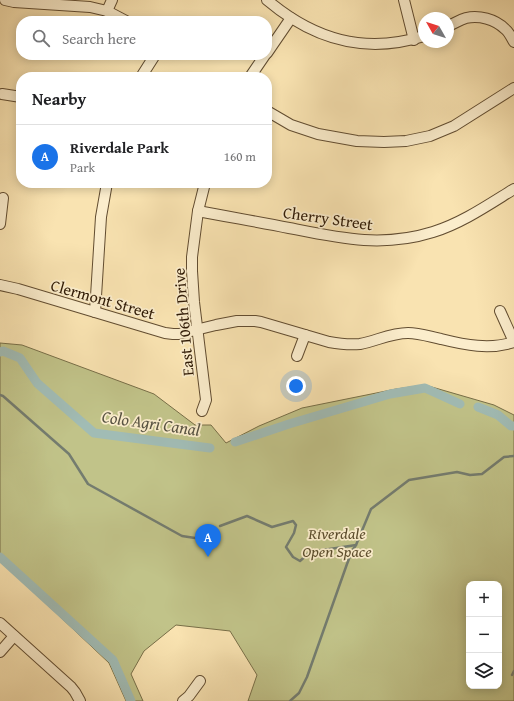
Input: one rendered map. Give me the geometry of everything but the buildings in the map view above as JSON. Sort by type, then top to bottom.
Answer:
[{"type":"street","points":[[5,0],[14,2],[90,7],[107,11],[117,16]]},
{"type":"street","points":[[107,11],[112,0]]},
{"type":"street","points":[[267,0],[291,18],[320,34],[331,38],[361,44],[381,45],[418,38]]},
{"type":"street","points":[[404,0],[418,35]]},
{"type":"street","points":[[454,23],[466,18],[477,17],[489,19],[497,22],[504,28],[514,42]]},
{"type":"street","points":[[272,45],[291,18]]},
{"type":"street","points":[[144,72],[152,60]]},
{"type":"street","points":[[253,72],[262,60]]},
{"type":"street","points":[[272,114],[291,125],[318,134],[357,141],[406,141],[430,136],[454,126],[514,88]]},
{"type":"street","points":[[2,94],[16,96]]},
{"type":"street","points":[[95,312],[102,217],[106,188]]},
{"type":"street","name":"East 106th Drive","points":[[202,411],[206,400],[194,302],[192,257],[198,212],[204,188]]},
{"type":"street","name":"Cherry Street","points":[[198,212],[340,238],[375,241],[404,239],[447,228],[514,190]]},
{"type":"street","points":[[0,224],[3,198]]},
{"type":"street","name":"Clermont Street","points":[[0,286],[18,289],[173,334],[237,321],[255,321],[329,342],[351,345],[361,344],[393,335],[410,333],[478,346],[498,346],[514,342]]},
{"type":"street","points":[[500,311],[514,342]]},
{"type":"street","points":[[297,356],[305,335]]},
{"type":"street","points":[[0,623],[71,687],[80,701]]},
{"type":"street","points":[[0,652],[14,636]]},
{"type":"street","points":[[183,701],[189,696],[200,681]]},
{"type":"green space","name":"Riverdale Open Space","points":[[0,343],[22,345],[154,394],[195,425],[211,425],[226,443],[259,426],[302,408],[396,389],[425,385],[494,405],[514,415],[514,701],[248,701],[257,675],[230,631],[176,625],[144,651],[131,674],[143,701],[126,701],[109,663],[0,560]]},
{"type":"waterway","name":"Colo Agri Canal","points":[[0,352],[3,351],[20,358],[37,383],[94,433],[210,448]]},
{"type":"waterway","name":"Colo Agri Canal","points":[[235,442],[289,424],[390,394],[425,388],[460,404]]},
{"type":"waterway","points":[[0,395],[69,454],[88,484],[182,536],[195,538],[210,533]]},
{"type":"waterway","name":"Colo Agri Canal","points":[[478,407],[498,415],[511,426],[514,426]]},
{"type":"waterway","points":[[220,526],[247,516],[272,527],[293,521],[296,525],[294,533],[286,547],[293,557],[300,561],[310,552],[356,545],[371,509],[409,480],[457,472],[470,475],[482,474],[504,457],[514,456]]},
{"type":"waterway","points":[[290,701],[299,693],[307,677],[347,564],[356,545]]},
{"type":"waterway","name":"Colo Agri Canal","points":[[0,557],[113,660],[131,701]]},
{"type":"waterway","points":[[512,675],[514,671]]},
{"type":"place","name":"Riverdale Park","points":[[208,557]]}]
